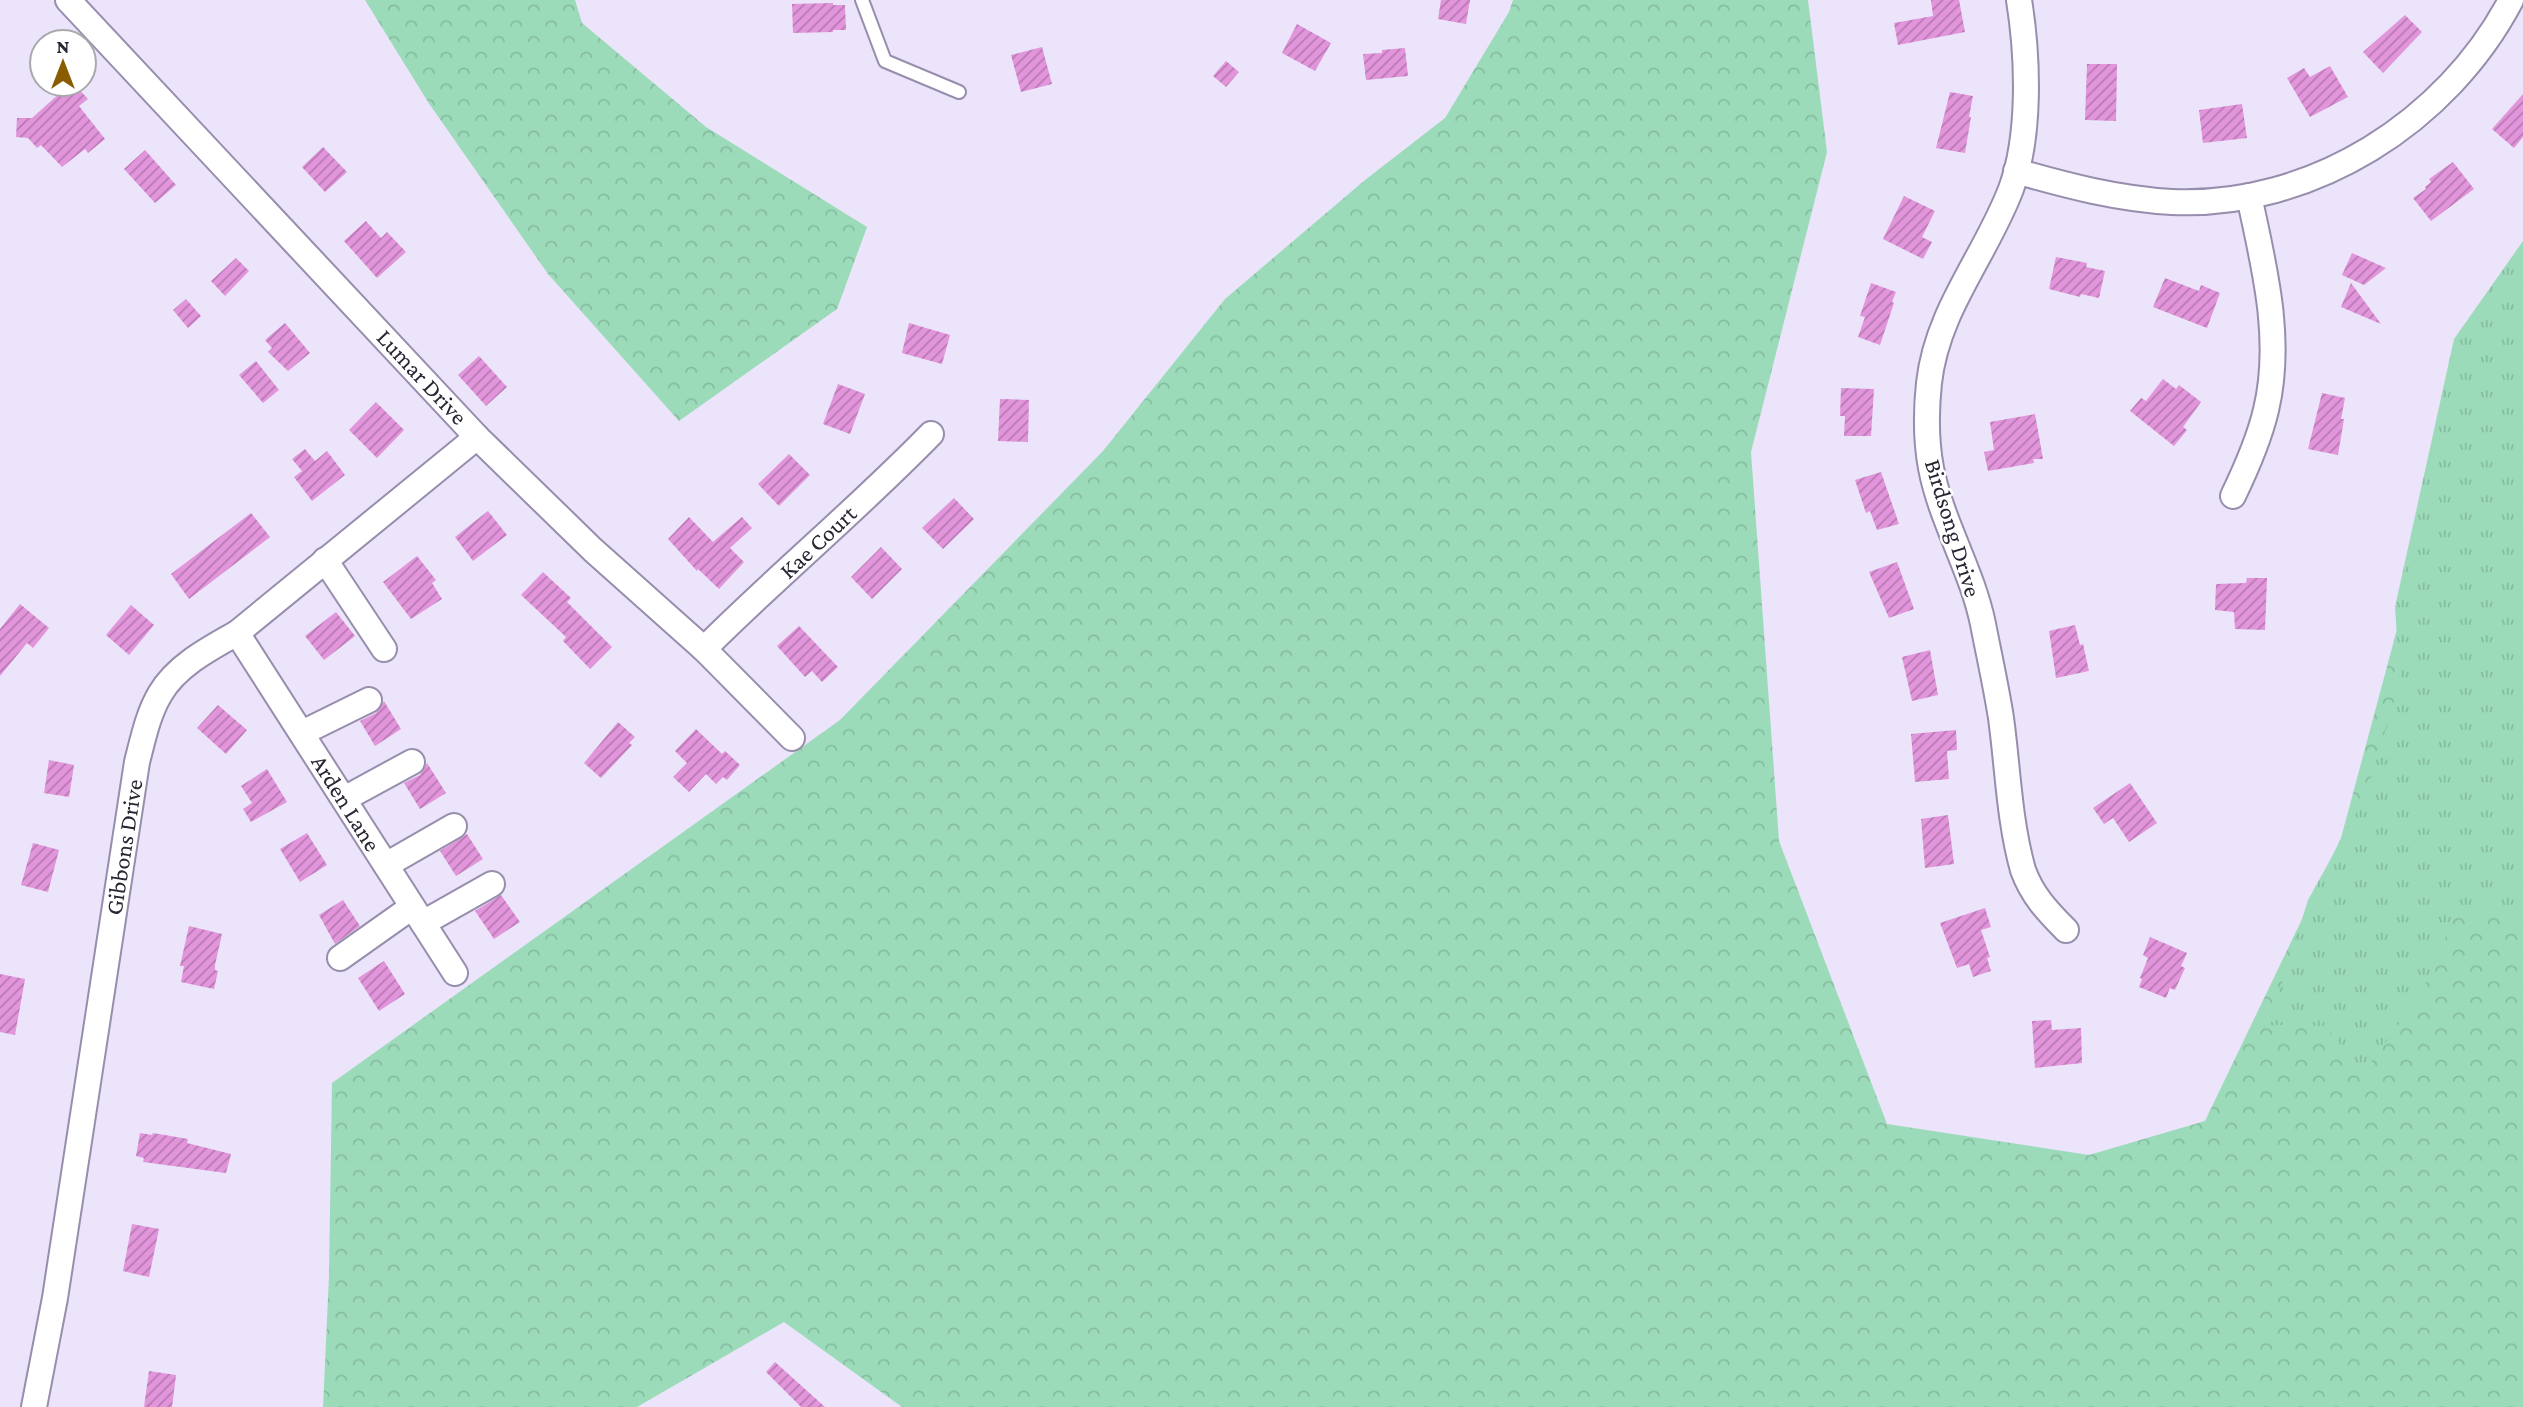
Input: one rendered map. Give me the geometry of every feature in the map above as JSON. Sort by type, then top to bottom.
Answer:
[{"type":"street","name":"Lumar Drive","points":[[68,0],[477,437],[573,532],[704,649],[792,738]]},
{"type":"street","name":"Birdsong Drive","points":[[2019,0],[2023,22],[2025,99],[2016,171],[1999,215],[1953,301],[1942,328],[1929,384],[1927,429],[1931,470],[1982,620],[2001,719],[2020,861],[2028,885],[2038,902],[2066,930]]},
{"type":"street","points":[[2016,171],[2097,193],[2174,202],[2249,196],[2279,188],[2333,169],[2395,133],[2439,96],[2476,56],[2511,0]]},
{"type":"street","points":[[2232,496],[2248,463],[2266,411],[2272,369],[2269,293],[2249,196]]},
{"type":"street","name":"Kae Court","points":[[704,649],[931,434]]},
{"type":"street","name":"Gibbons Drive","points":[[34,1407],[55,1298],[138,762],[147,723],[160,693],[174,675],[210,648],[237,633],[477,437]]},
{"type":"street","points":[[326,560],[384,649]]},
{"type":"street","name":"Arden Lane","points":[[237,633],[455,973]]},
{"type":"street","points":[[302,733],[369,700]]},
{"type":"street","points":[[344,799],[412,762]]},
{"type":"street","points":[[386,865],[454,826]]},
{"type":"street","points":[[340,958],[418,915],[492,884]]},
{"type":"lane","points":[[862,0],[885,61],[959,92]]},
{"type":"green space","points":[[365,0],[575,0],[582,23],[706,127],[867,227],[837,309],[679,421],[548,274],[428,102]]},
{"type":"green space","points":[[1513,0],[1808,0],[1827,152],[1751,452],[1779,841],[1887,1124],[2089,1155],[2205,1121],[2341,838],[2396,633],[2507,321],[2523,297],[2523,1407],[902,1407],[784,1322],[637,1407],[323,1407],[329,1276],[332,1083],[840,720],[1103,451],[1225,299],[1365,180],[1445,118],[1509,12]]},
{"type":"green space","points":[[2523,241],[2523,907],[2454,918],[2419,997],[2362,1074],[2326,1026],[2269,1025],[2308,900],[2365,797],[2400,682],[2395,607],[2454,339]]},
{"type":"building","points":[[1441,0],[1470,0],[1466,24],[1438,19]]},
{"type":"building","points":[[1931,0],[1959,0],[1965,32],[1898,45],[1894,23],[1933,16]]},
{"type":"building","points":[[792,4],[845,5],[846,30],[793,33]]},
{"type":"building","points":[[2405,15],[2422,32],[2383,73],[2363,52]]},
{"type":"building","points":[[1297,24],[1331,43],[1315,71],[1282,53]]},
{"type":"building","points":[[1042,47],[1052,84],[1021,92],[1011,55]]},
{"type":"building","points":[[1405,48],[1408,76],[1366,80],[1363,54]]},
{"type":"building","points":[[1226,61],[1239,72],[1226,87],[1213,76]]},
{"type":"building","points":[[2087,64],[2117,64],[2116,121],[2085,120]]},
{"type":"building","points":[[2330,66],[2348,97],[2310,117],[2287,78],[2304,68],[2310,77]]},
{"type":"building","points":[[1950,92],[1973,96],[1965,153],[1936,148]]},
{"type":"building","points":[[2523,94],[2523,137],[2514,148],[2492,129]]},
{"type":"building","points":[[54,98],[87,98],[79,106],[105,139],[88,153],[85,149],[62,167],[41,145],[37,148],[28,138],[16,137],[17,118],[32,118]]},
{"type":"building","points":[[2242,104],[2247,138],[2203,143],[2199,110]]},
{"type":"building","points":[[323,147],[347,172],[325,192],[302,167]]},
{"type":"building","points":[[145,150],[176,185],[155,203],[124,169]]},
{"type":"building","points":[[2453,162],[2474,189],[2431,221],[2413,198],[2426,189],[2431,182],[2429,179]]},
{"type":"building","points":[[1904,196],[1935,211],[1922,237],[1932,242],[1923,259],[1883,239]]},
{"type":"building","points":[[366,221],[381,238],[387,232],[406,252],[377,278],[344,241]]},
{"type":"building","points":[[2352,253],[2386,268],[2364,285],[2342,275]]},
{"type":"building","points":[[2056,257],[2087,263],[2086,267],[2105,271],[2099,298],[2081,294],[2080,297],[2049,289]]},
{"type":"building","points":[[236,258],[249,271],[225,296],[211,281]]},
{"type":"building","points":[[2165,278],[2199,291],[2201,285],[2220,293],[2207,328],[2153,307]]},
{"type":"building","points":[[1871,283],[1896,292],[1880,345],[1858,337],[1865,317],[1860,316]]},
{"type":"building","points":[[2351,283],[2381,324],[2341,307]]},
{"type":"building","points":[[186,299],[201,316],[188,328],[173,310]]},
{"type":"building","points":[[285,323],[310,353],[288,371],[268,352],[272,348],[265,340]]},
{"type":"building","points":[[909,323],[950,335],[942,364],[902,353]]},
{"type":"building","points":[[479,356],[507,387],[486,406],[458,375]]},
{"type":"building","points":[[256,361],[279,390],[263,403],[239,375]]},
{"type":"building","points":[[2163,379],[2176,389],[2179,385],[2201,402],[2183,427],[2187,430],[2174,446],[2130,411],[2141,398],[2146,401]]},
{"type":"building","points":[[838,384],[865,394],[850,434],[823,424]]},
{"type":"building","points":[[1841,388],[1874,389],[1871,436],[1844,436],[1845,416],[1840,416]]},
{"type":"building","points":[[2322,393],[2345,398],[2338,455],[2308,449]]},
{"type":"building","points":[[1000,399],[1029,400],[1028,442],[998,441]]},
{"type":"building","points":[[376,402],[404,430],[377,458],[349,430]]},
{"type":"building","points":[[2035,414],[2043,459],[2033,459],[2034,463],[1988,471],[1984,452],[1994,450],[1990,422]]},
{"type":"building","points":[[305,449],[315,461],[327,451],[345,475],[312,501],[294,477],[302,471],[292,459]]},
{"type":"building","points":[[789,454],[810,475],[779,506],[758,484]]},
{"type":"building","points":[[1881,472],[1899,524],[1877,530],[1870,511],[1866,513],[1855,480]]},
{"type":"building","points":[[954,498],[974,519],[943,549],[922,528]]},
{"type":"building","points":[[488,511],[507,535],[473,561],[455,537]]},
{"type":"building","points":[[251,513],[270,537],[189,599],[171,574]]},
{"type":"building","points":[[689,517],[713,542],[742,517],[752,528],[730,548],[744,562],[719,589],[698,569],[697,571],[668,539]]},
{"type":"building","points":[[881,547],[902,569],[872,599],[851,577]]},
{"type":"building","points":[[417,556],[436,580],[432,583],[442,599],[411,619],[383,582]]},
{"type":"building","points":[[1897,562],[1914,609],[1889,618],[1869,572]]},
{"type":"building","points":[[543,572],[571,598],[567,602],[612,647],[590,669],[563,641],[566,637],[521,595]]},
{"type":"building","points":[[2247,578],[2267,578],[2265,630],[2235,629],[2234,612],[2215,610],[2216,584],[2246,583]]},
{"type":"building","points":[[20,604],[49,628],[33,648],[27,643],[0,676],[0,629]]},
{"type":"building","points":[[131,605],[154,625],[129,655],[106,635]]},
{"type":"building","points":[[336,612],[355,636],[324,660],[305,636]]},
{"type":"building","points":[[2075,625],[2080,645],[2083,644],[2089,671],[2056,678],[2049,631]]},
{"type":"building","points":[[799,626],[838,667],[822,682],[812,671],[805,677],[777,646]]},
{"type":"building","points":[[1930,650],[1938,695],[1912,701],[1902,657]]},
{"type":"building","points":[[384,701],[401,729],[375,746],[360,721],[376,713]]},
{"type":"building","points":[[218,705],[247,730],[226,754],[197,728]]},
{"type":"building","points":[[618,722],[635,737],[629,743],[632,745],[601,778],[584,763]]},
{"type":"building","points":[[696,729],[722,754],[725,751],[740,765],[727,780],[723,777],[716,784],[706,774],[689,792],[673,777],[687,763],[675,751]]},
{"type":"building","points":[[1956,730],[1957,750],[1947,751],[1949,779],[1915,782],[1911,734]]},
{"type":"building","points":[[49,760],[74,765],[69,797],[44,793]]},
{"type":"building","points":[[427,763],[446,793],[420,809],[404,783],[420,775]]},
{"type":"building","points":[[267,769],[287,802],[251,822],[243,809],[252,803],[241,786]]},
{"type":"building","points":[[2130,783],[2157,823],[2129,842],[2113,818],[2104,824],[2093,808]]},
{"type":"building","points":[[1948,815],[1954,864],[1925,868],[1921,819]]},
{"type":"building","points":[[307,833],[327,865],[300,882],[280,849]]},
{"type":"building","points":[[467,834],[483,859],[456,876],[440,851]]},
{"type":"building","points":[[33,843],[59,850],[48,892],[21,885]]},
{"type":"building","points":[[501,895],[520,922],[494,939],[475,911]]},
{"type":"building","points":[[343,900],[360,926],[335,944],[319,915]]},
{"type":"building","points":[[1985,908],[1991,927],[1981,930],[1990,957],[1987,958],[1991,971],[1973,977],[1969,964],[1957,968],[1940,923]]},
{"type":"building","points":[[189,926],[222,934],[215,965],[215,970],[218,971],[214,989],[181,982],[184,966],[180,966]]},
{"type":"building","points":[[2150,937],[2187,953],[2181,966],[2185,968],[2175,990],[2170,988],[2166,998],[2139,987],[2148,958],[2143,955]]},
{"type":"building","points":[[384,961],[405,994],[379,1011],[358,978]]},
{"type":"building","points":[[0,974],[25,979],[15,1035],[0,1032]]},
{"type":"building","points":[[2051,1020],[2052,1030],[2081,1028],[2082,1063],[2035,1068],[2032,1021]]},
{"type":"building","points":[[140,1133],[188,1139],[187,1143],[231,1154],[226,1173],[143,1162],[144,1158],[136,1156]]},
{"type":"building","points":[[132,1224],[159,1229],[149,1277],[123,1271]]},
{"type":"building","points":[[775,1362],[825,1407],[801,1407],[766,1372]]},
{"type":"building","points":[[149,1371],[176,1375],[172,1407],[144,1407]]}]
